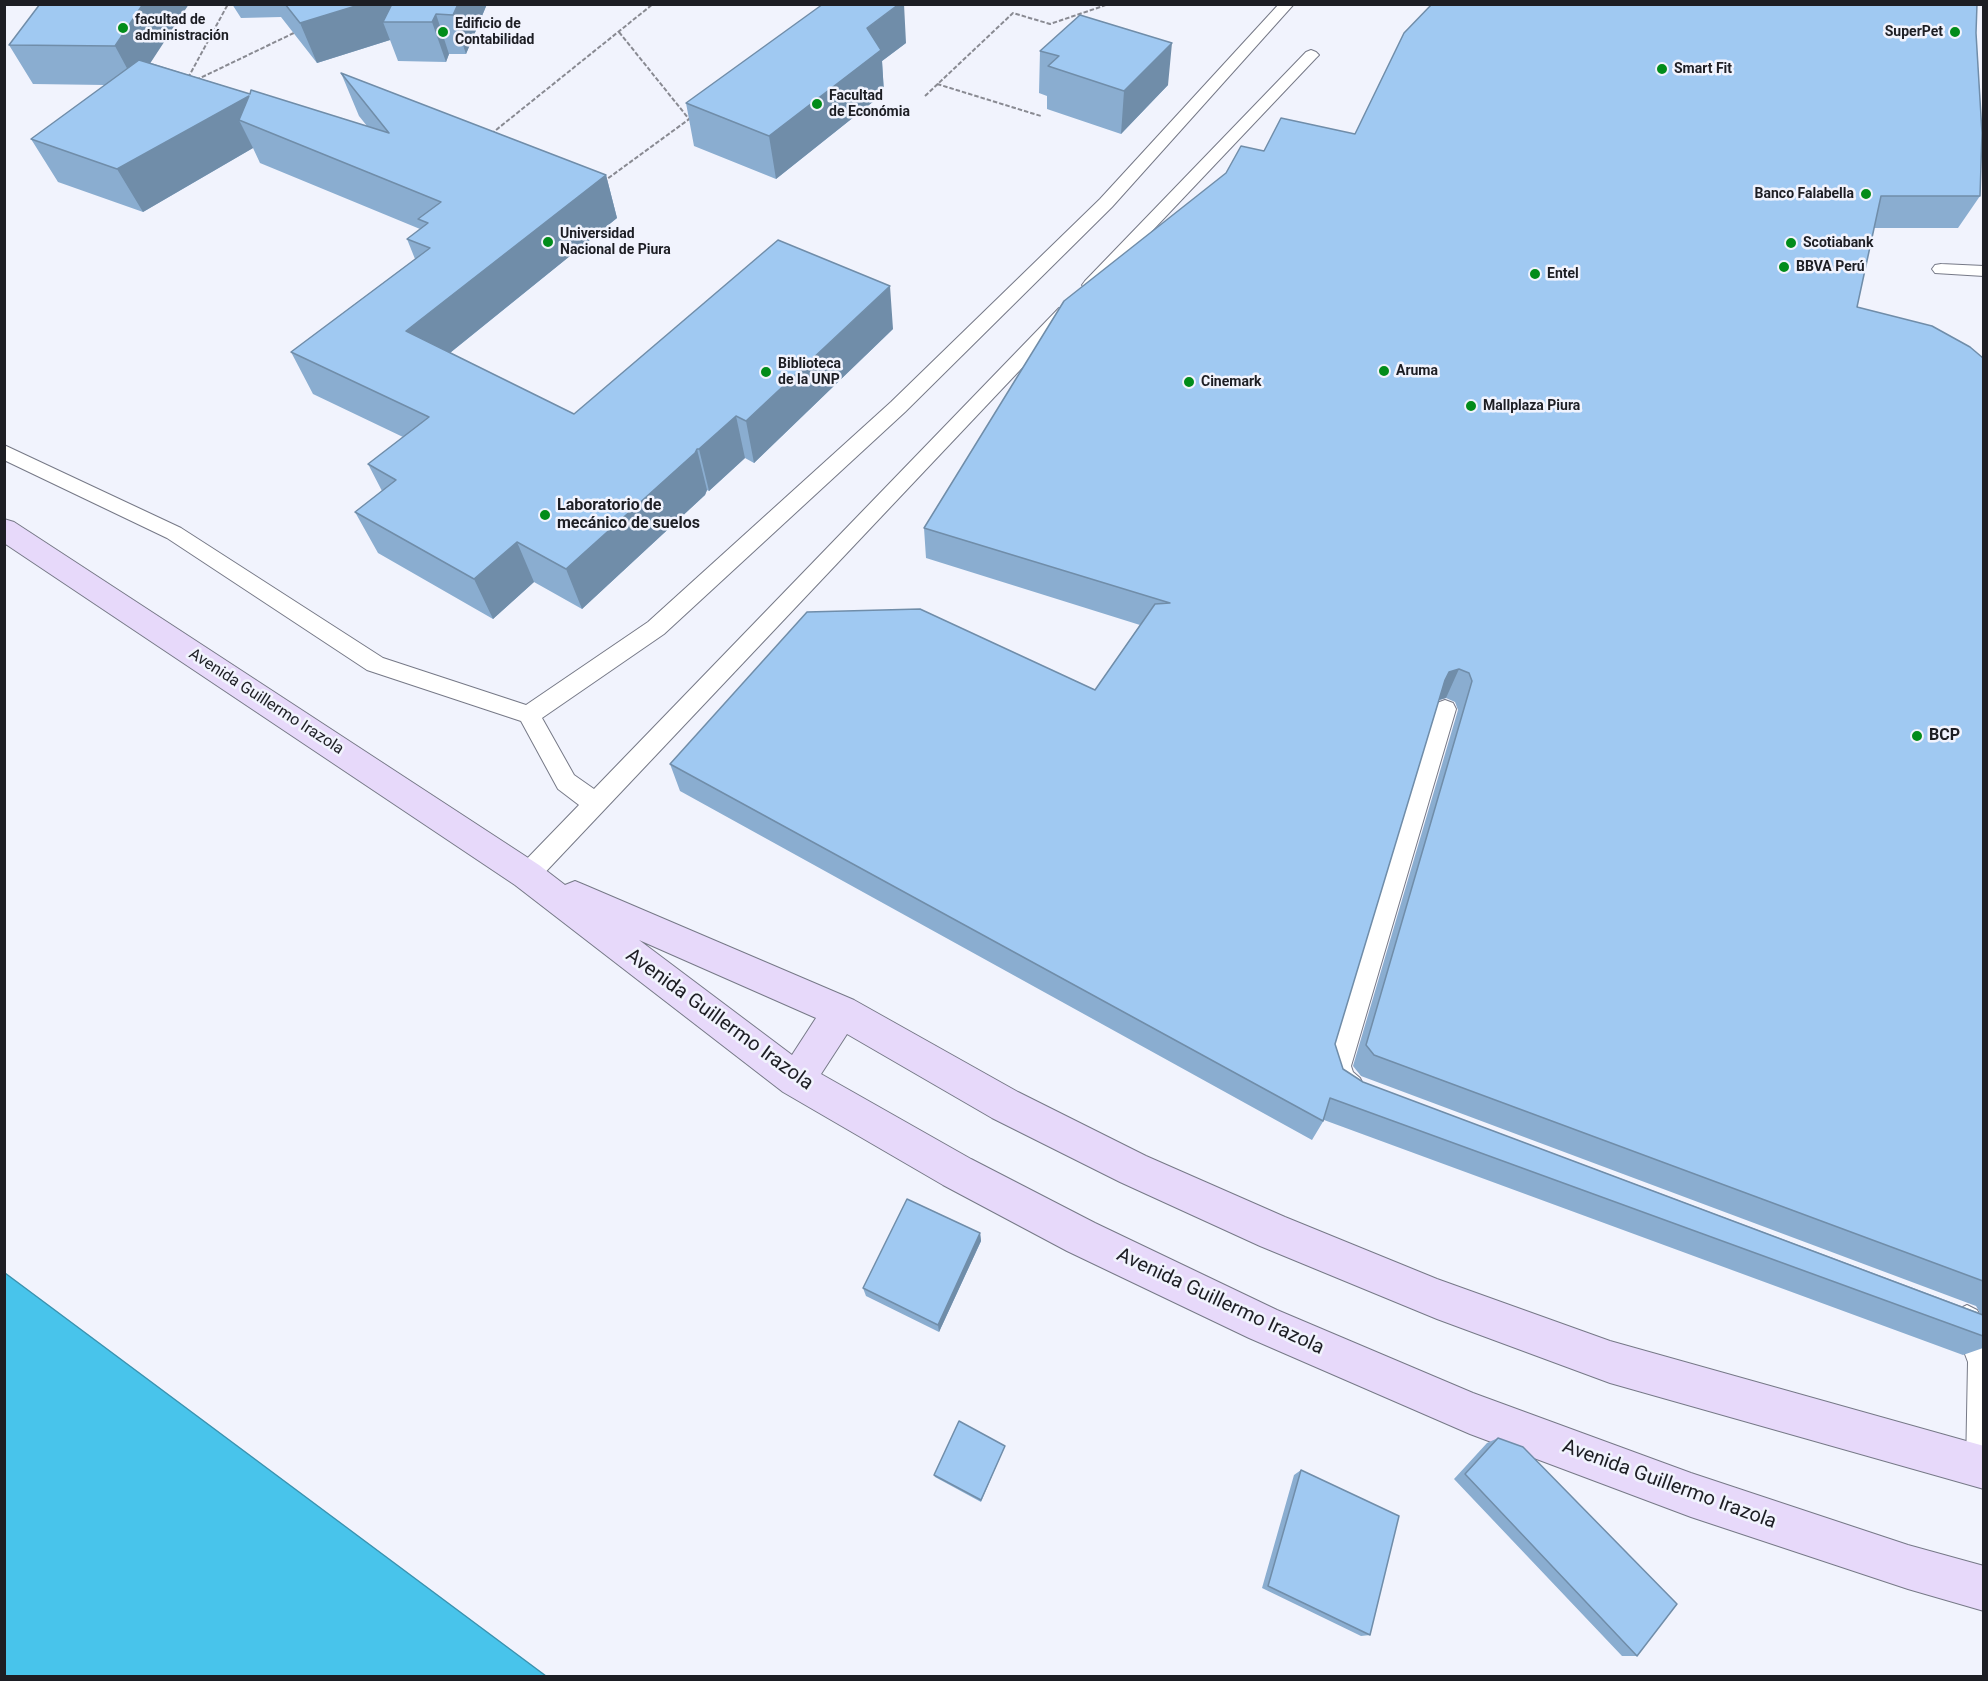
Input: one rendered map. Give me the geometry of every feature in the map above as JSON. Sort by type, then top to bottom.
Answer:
[{"type":"main road","name":"Avenida Guillermo Irazola","points":[[4,529],[527,875],[796,1080],[957,1172],[1081,1237],[1285,1333],[1470,1413],[1691,1496],[1908,1568],[1983,1589]]},
{"type":"main road","name":"Avenida Guillermo Irazola","points":[[527,875],[841,1012],[1005,1105],[1134,1169],[1274,1232],[1437,1299],[1610,1362],[1982,1468]]},
{"type":"main road","points":[[796,1080],[841,1012]]},
{"type":"lane","points":[[529,715],[656,628],[898,407],[1106,203],[1287,4]]},
{"type":"lane","points":[[527,875],[1311,55]]},
{"type":"lane","points":[[1941,269],[1983,272]]},
{"type":"lane","points":[[4,452],[174,533],[375,664],[529,715],[566,782],[596,804]]},
{"type":"lane","points":[[1373,1095],[1342,1080],[1338,1066],[1445,709]]},
{"type":"lane","points":[[1943,1310],[1965,1318],[1977,1342],[1983,1362],[1982,1468]]},
{"type":"path","points":[[183,86],[228,4]]},
{"type":"path","points":[[488,136],[653,4]]},
{"type":"path","points":[[925,96],[1012,13],[1050,24],[1108,4]]},
{"type":"path","points":[[193,81],[307,27]]},
{"type":"path","points":[[619,32],[689,119]]},
{"type":"path","points":[[937,84],[1041,116]]},
{"type":"path","points":[[600,184],[698,113]]},
{"type":"water","points":[[5,1273],[546,1676],[5,1676]]},
{"type":"building","points":[[40,4],[143,4],[115,46],[9,45]]},
{"type":"building","points":[[285,4],[362,4],[300,23]]},
{"type":"building","points":[[392,4],[458,4],[453,15],[436,14],[432,22],[383,22]]},
{"type":"building","points":[[823,4],[899,4],[867,28],[881,50],[769,136],[686,103]]},
{"type":"building","name":"Mallplaza Piura","points":[[1432,4],[1977,4],[1976,33],[1982,133],[1980,196],[1881,196],[1857,307],[1932,326],[1970,347],[1983,358],[1983,1281],[1374,1055],[1366,1045],[1472,681],[1469,673],[1459,669],[1449,672],[1445,680],[1335,1044],[1343,1069],[1363,1082],[1983,1315],[1983,1336],[1330,1098],[1323,1121],[670,764],[807,612],[920,609],[1095,690],[1155,604],[1170,603],[924,528],[1064,301],[1226,173],[1241,146],[1264,151],[1281,118],[1355,134],[1404,33]]},
{"type":"building","points":[[1080,15],[1172,43],[1124,91],[1048,66],[1059,56],[1040,51]]},
{"type":"building","points":[[139,60],[250,94],[251,90],[389,133],[341,73],[606,175],[406,331],[574,414],[778,240],[890,286],[746,421],[736,416],[566,569],[517,542],[474,579],[355,512],[396,480],[368,464],[429,417],[291,352],[430,248],[407,239],[428,223],[418,219],[441,202],[239,120],[249,96],[117,169],[31,139]]},
{"type":"building","points":[[907,1199],[980,1233],[938,1325],[863,1288]]},
{"type":"building","points":[[959,1421],[1005,1446],[981,1500],[934,1475]]},
{"type":"building","points":[[1498,1438],[1523,1447],[1677,1604],[1637,1656],[1465,1474]]},
{"type":"building","points":[[1301,1470],[1399,1516],[1370,1635],[1268,1586]]},
{"type":"place","name":"facultad de administración","points":[[123,28]]},
{"type":"place","name":"Edificio de Contabilidad","points":[[443,32]]},
{"type":"place","name":"SuperPet","points":[[1955,32]]},
{"type":"place","name":"Smart Fit","points":[[1662,69]]},
{"type":"place","name":"Facultad de Económia","points":[[817,104]]},
{"type":"place","name":"Banco Falabella","points":[[1866,194]]},
{"type":"place","name":"Universidad Nacional de Piura","points":[[548,242]]},
{"type":"place","name":"Scotiabank","points":[[1791,243]]},
{"type":"place","name":"BBVA Perú","points":[[1784,267]]},
{"type":"place","name":"Entel","points":[[1535,274]]},
{"type":"place","name":"Aruma","points":[[1384,371]]},
{"type":"place","name":"Biblioteca de la UNP","points":[[766,372]]},
{"type":"place","name":"Cinemark","points":[[1189,382]]},
{"type":"place","name":"Mallplaza Piura","points":[[1471,406]]},
{"type":"place","name":"Laboratorio de mecánico de suelos","points":[[545,515]]},
{"type":"place","name":"BCP","points":[[1917,736]]}]
